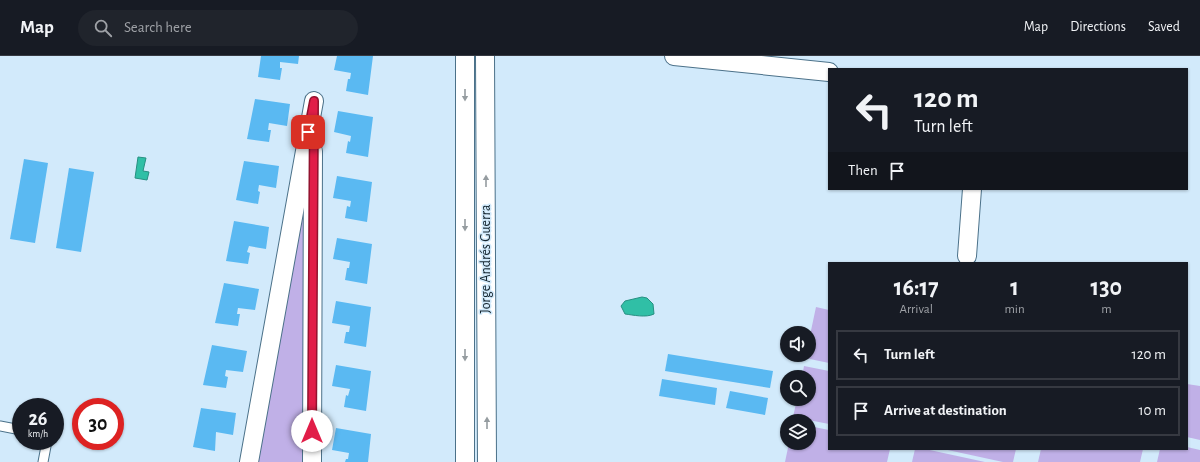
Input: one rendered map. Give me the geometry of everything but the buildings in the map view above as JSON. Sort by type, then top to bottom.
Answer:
[{"type":"street","name":"Jorge Andrés Guerra","points":[[465,56],[465,462]]},
{"type":"street","name":"Jorge Andrés Guerra","points":[[485,56],[486,462]]},
{"type":"street","points":[[674,56],[828,72]]},
{"type":"street","points":[[249,462],[314,101],[312,462]]},
{"type":"street","points":[[967,256],[972,190]]},
{"type":"lane","points":[[0,426],[12,428]]},
{"type":"lane","points":[[43,462],[45,450]]},
{"type":"shaded area","points":[[138,157],[146,158],[143,171],[149,172],[147,180],[135,178]]},
{"type":"shaded area","points":[[306,181],[307,462],[258,462]]},
{"type":"shaded area","points":[[642,297],[647,298],[653,304],[654,314],[643,316],[625,314],[621,306],[625,301]]},
{"type":"shaded area","points":[[816,307],[828,310],[828,363],[816,360],[816,326],[812,326]]},
{"type":"shaded area","points":[[804,366],[828,371],[828,424],[816,421],[816,414],[794,414],[795,406],[816,406],[816,370],[803,370]]},
{"type":"shaded area","points":[[1188,384],[1200,386],[1200,440],[1188,437]]},
{"type":"shaded area","points":[[816,427],[828,430],[828,450],[890,450],[887,462],[785,462],[788,450],[816,450]]},
{"type":"shaded area","points":[[1188,447],[1200,450],[1200,462],[1157,462],[1160,450],[1188,450]]},
{"type":"shaded area","points":[[915,450],[930,450],[985,462],[912,462]]},
{"type":"shaded area","points":[[948,450],[1016,450],[1013,462],[1003,462]]},
{"type":"shaded area","points":[[1041,450],[1143,450],[1140,462],[1038,462]]},
{"type":"route","points":[[308,132],[314,101],[312,431]]}]
